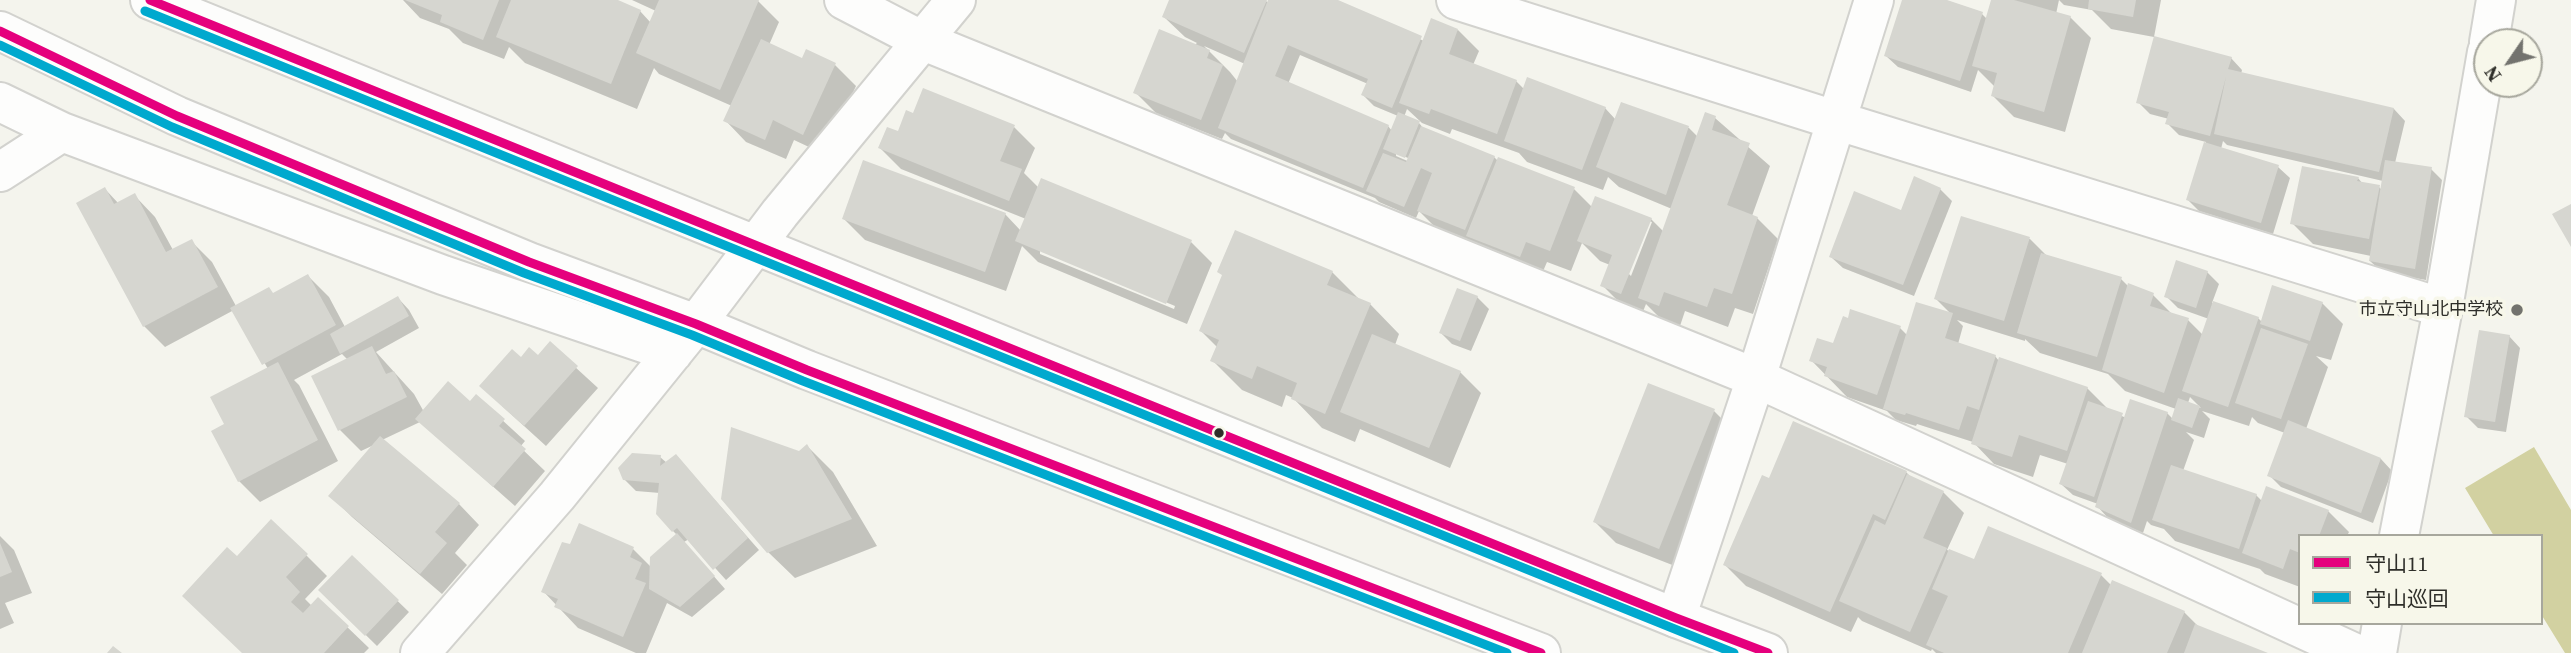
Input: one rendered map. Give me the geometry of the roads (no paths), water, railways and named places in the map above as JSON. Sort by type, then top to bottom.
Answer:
[{"type":"street","points":[[150,0],[1768,653]]},
{"type":"street","points":[[844,0],[921,40],[1756,378],[2355,653]]},
{"type":"street","points":[[420,653],[557,496],[685,338],[754,245],[956,0]]},
{"type":"street","points":[[1456,0],[2443,308]]},
{"type":"street","points":[[1676,618],[1756,378],[1874,0]]},
{"type":"street","points":[[2491,28],[2496,0]]},
{"type":"street","points":[[0,31],[177,116],[529,262],[685,338]]},
{"type":"street","points":[[2399,534],[2443,308],[2479,98]]},
{"type":"street","points":[[0,102],[62,132],[443,275],[807,370],[1541,653]]},
{"type":"street","points":[[0,172],[62,132]]},
{"type":"street","points":[[2377,653],[2382,625]]},
{"type":"place","name":"市立守山北中学校","points":[[2517,310]]}]
